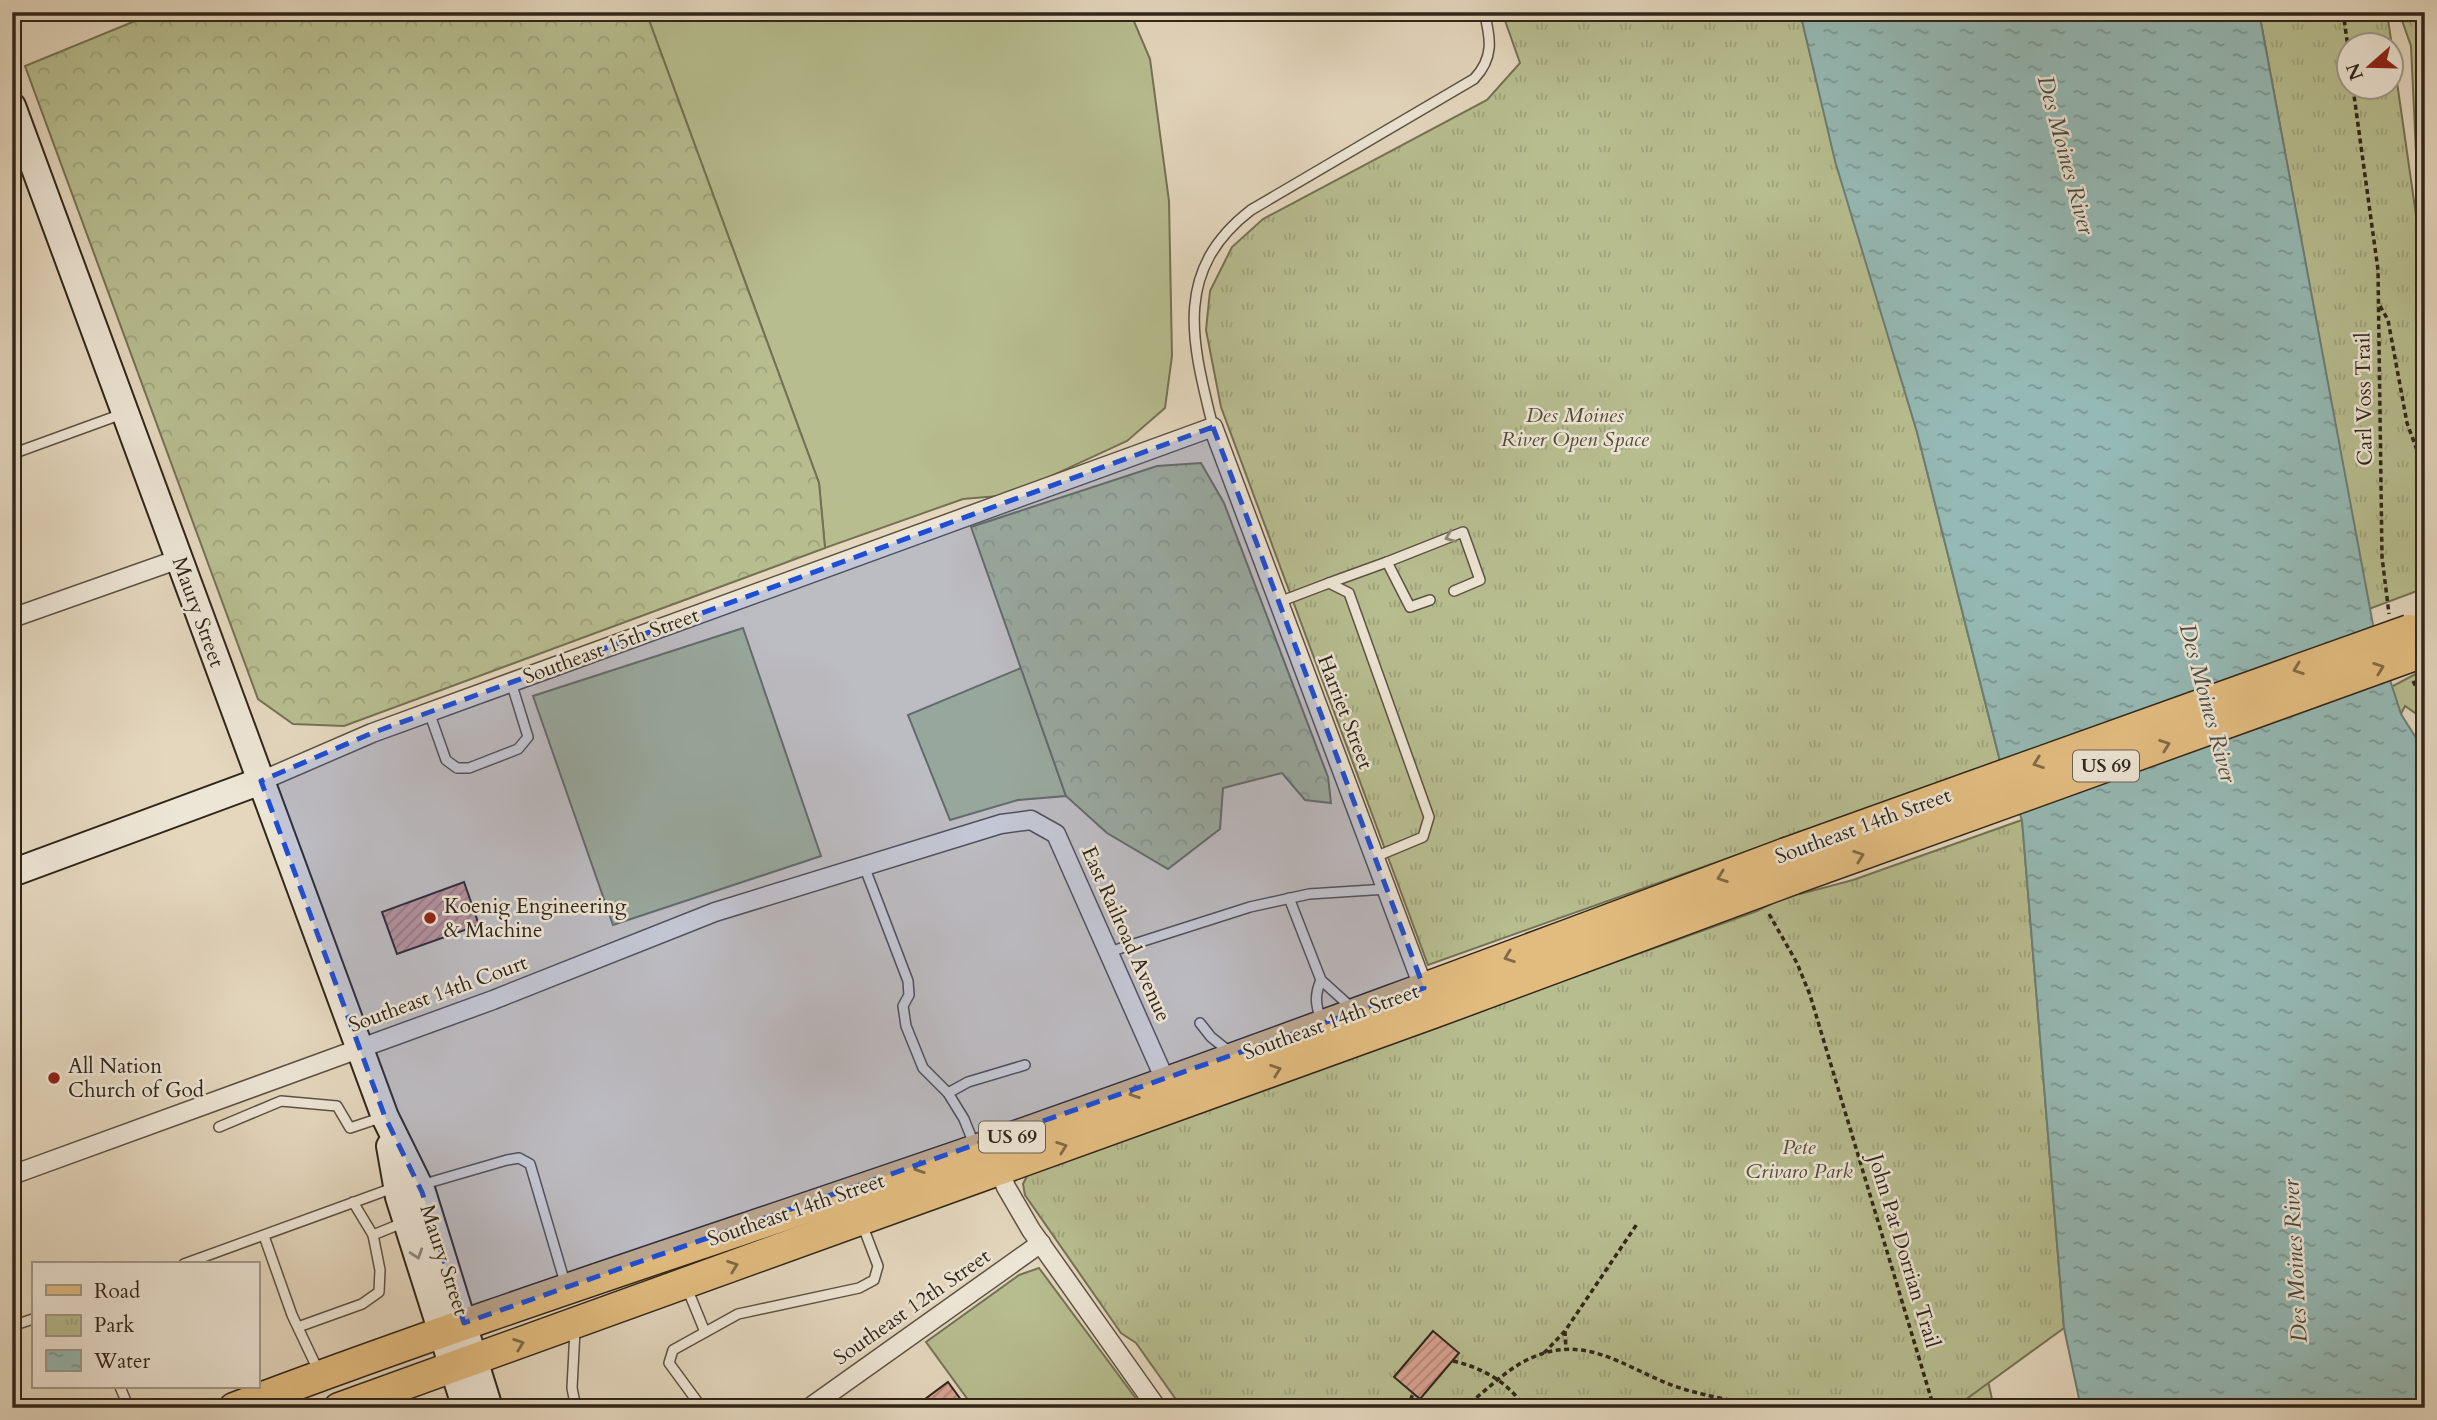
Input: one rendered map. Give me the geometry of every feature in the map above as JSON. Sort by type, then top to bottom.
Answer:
[{"type":"main road","name":"Maury Street","points":[[12,106],[385,1116],[465,1363],[489,1408]]},
{"type":"main road","name":"Southeast 14th Street","points":[[234,1408],[566,1287],[1171,1094],[1790,866],[2413,643]]},
{"type":"main road","name":"Southeast 15th Street","points":[[12,873],[261,781]]},
{"type":"main road","name":"Southeast 14th Street","points":[[1171,1094],[1235,1056],[1357,1012],[1429,1001]]},
{"type":"main road","name":"Southeast 14th Street","points":[[339,1408],[860,1220],[988,1154]]},
{"type":"main road","name":"Maury Street","points":[[408,1186],[407,1221],[453,1327]]},
{"type":"main road","name":"Maury Street","points":[[465,1363],[466,1408]]},
{"type":"street","name":"Harriet Street","points":[[1213,427],[1429,1001]]},
{"type":"street","name":"Southeast 15th Street","points":[[261,781],[429,712],[1213,427]]},
{"type":"street","points":[[12,618],[179,559]]},
{"type":"street","name":"East Railroad Avenue","points":[[1001,824],[1031,820],[1056,834],[1171,1094]]},
{"type":"street","name":"Southeast 14th Court","points":[[12,1175],[493,1000],[715,912],[1001,824]]},
{"type":"street","points":[[988,1154],[1017,1207],[1157,1408]]},
{"type":"street","name":"Southeast 12th Street","points":[[809,1408],[1041,1243]]},
{"type":"lane","points":[[1213,427],[1196,356],[1192,319],[1197,281],[1214,245],[1231,226],[1251,210],[1474,79],[1483,69],[1491,44],[1484,12]]},
{"type":"lane","points":[[12,454],[125,413]]},
{"type":"lane","points":[[1279,602],[1463,532],[1480,580],[1454,591]]},
{"type":"lane","points":[[1387,562],[1410,607],[1430,600]]},
{"type":"lane","points":[[1329,583],[1349,593],[1429,817],[1423,837],[1375,856]]},
{"type":"lane","points":[[429,712],[446,760],[457,768],[469,768],[518,750],[528,737],[511,682]]},
{"type":"lane","points":[[864,866],[908,981],[909,995],[903,1006],[906,1026],[923,1068],[948,1093],[988,1154]]},
{"type":"lane","points":[[1109,952],[1250,907],[1289,898],[1348,890],[1387,889]]},
{"type":"lane","points":[[1289,898],[1321,980],[1357,1012]]},
{"type":"lane","points":[[1321,980],[1316,991],[1315,1004],[1322,1025]]},
{"type":"lane","points":[[1200,1023],[1210,1037],[1235,1056]]},
{"type":"lane","points":[[948,1093],[968,1082],[1025,1065]]},
{"type":"lane","points":[[219,1127],[281,1101],[337,1106],[350,1128],[385,1116]]},
{"type":"lane","points":[[190,1262],[353,1202],[519,1158],[530,1164],[566,1287]]},
{"type":"lane","points":[[298,1327],[362,1304],[379,1292],[380,1270],[373,1235],[353,1202]]},
{"type":"lane","points":[[702,1408],[669,1363],[673,1350],[738,1314],[859,1288],[874,1280],[878,1266],[860,1220]]},
{"type":"lane","points":[[373,1235],[407,1221]]},
{"type":"lane","points":[[264,1236],[298,1327],[321,1375]]},
{"type":"lane","points":[[685,1284],[705,1332]]},
{"type":"lane","points":[[12,1326],[32,1319]]},
{"type":"lane","points":[[575,1324],[572,1388],[576,1408]]},
{"type":"lane","points":[[120,1388],[129,1408]]},
{"type":"path","points":[[2343,12],[2346,32]]},
{"type":"path","name":"Carl Voss Trail","points":[[2355,102],[2378,270],[2380,306],[2377,335],[2385,596],[2413,643],[2425,704]]},
{"type":"path","points":[[2380,306],[2388,320],[2407,423],[2425,472]]},
{"type":"path","name":"John Pat Dorrian Trail","points":[[1766,909],[1797,963],[1810,995],[1934,1408]]},
{"type":"path","points":[[1543,1355],[1565,1331],[1637,1224]]},
{"type":"path","points":[[1565,1331],[1566,1350]]},
{"type":"path","points":[[1463,1408],[1522,1363],[1566,1350],[1607,1354],[1674,1386],[1763,1408]]},
{"type":"path","points":[[1453,1362],[1475,1367],[1499,1380],[1525,1408]]},
{"type":"path","points":[[1408,1408],[1413,1393]]},
{"type":"highlighted area","points":[[1213,427],[1424,988],[464,1323],[422,1192],[385,1117],[261,781],[372,733]]},
{"type":"green space","points":[[157,12],[646,12],[819,483],[825,548],[344,726],[293,724],[258,699],[25,66]]},
{"type":"green space","points":[[646,12],[1130,12],[1150,59],[1169,201],[1172,356],[1165,408],[1127,441],[1010,495],[963,499],[825,548],[819,483]]},
{"type":"green space","name":"Des Moines River Open Space","points":[[1502,12],[1800,12],[1836,161],[1917,432],[2000,761],[1428,965],[1221,407],[1206,330],[1210,291],[1232,247],[1263,219],[1487,100],[1520,63]]},
{"type":"green space","points":[[2259,12],[2387,12],[2390,32],[2336,32],[2336,102],[2400,102],[2425,278],[2425,588],[2369,609]]},
{"type":"green space","points":[[2399,12],[2425,12],[2425,224],[2418,195],[2411,46]]},
{"type":"green space","points":[[1201,463],[1224,503],[1328,777],[1331,803],[1305,800],[1282,773],[1223,788],[1220,829],[1168,869],[1107,833],[1066,796],[971,527],[1157,466]]},
{"type":"green space","points":[[743,628],[821,856],[613,925],[533,696]]},
{"type":"green space","points":[[1021,668],[1066,796],[1018,800],[950,820],[908,715]]},
{"type":"green space","points":[[2425,669],[2425,720],[2405,706],[2401,714],[2391,687]]},
{"type":"green space","name":"Pete Crivaro Park","points":[[2022,820],[2064,1328],[1954,1408],[1182,1408],[1136,1343],[1121,1333],[1025,1195],[1023,1184],[1028,1174],[1757,911],[1799,890],[1800,894],[1853,880]]},
{"type":"green space","points":[[1039,1268],[1143,1408],[974,1408],[926,1342],[1019,1275]]},
{"type":"green space","points":[[1988,1381],[1994,1408],[1954,1408]]},
{"type":"water","name":"Des Moines River","points":[[1800,12],[2259,12],[2374,630],[2401,714],[2425,752],[2425,1408],[2081,1408],[2064,1328],[2022,820],[2000,761],[1917,432],[1835,161]]},
{"type":"building","name":"Koenig Engineering & Machine","points":[[464,882],[479,925],[397,954],[382,912]]},
{"type":"building","points":[[1433,1331],[1459,1353],[1420,1399],[1394,1377]]},
{"type":"building","points":[[948,1382],[967,1408],[913,1408]]},
{"type":"place","name":"Koenig Engineering & Machine","points":[[430,918]]},
{"type":"place","name":"All Nation Church of God","points":[[54,1078]]}]
